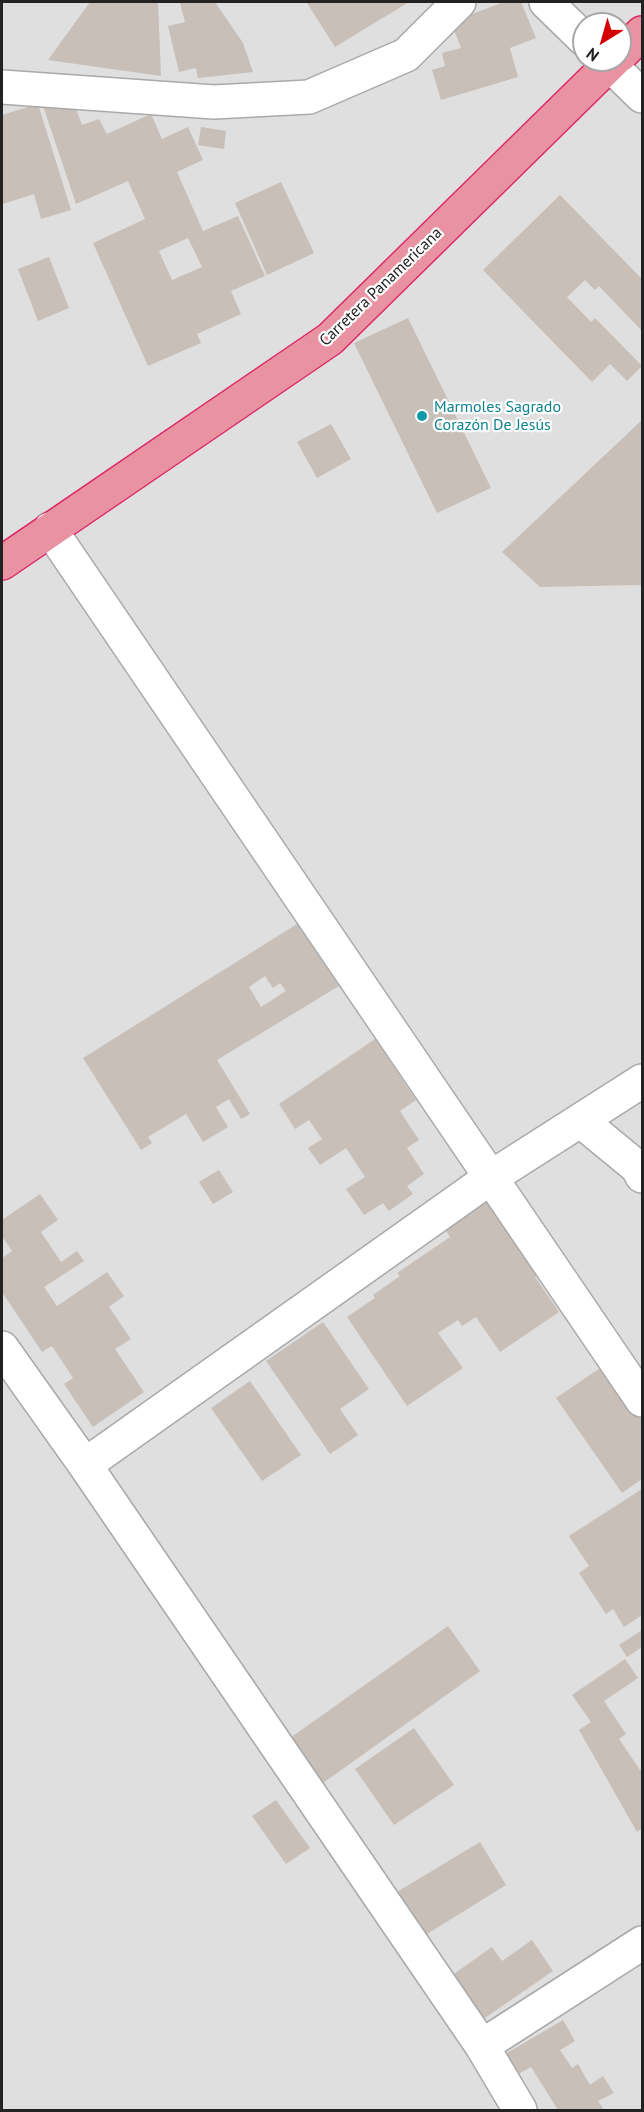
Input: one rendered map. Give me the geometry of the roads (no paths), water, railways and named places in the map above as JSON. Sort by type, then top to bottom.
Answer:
[{"type":"highway","name":"Carretera Panamericana","points":[[2,563],[330,339],[600,72]]},
{"type":"street","points":[[2,87],[214,102],[309,97],[406,55],[459,2]]},
{"type":"street","points":[[546,2],[572,27]]},
{"type":"street","points":[[622,72],[642,96]]},
{"type":"street","points":[[50,529],[642,1400]]},
{"type":"street","points":[[85,1465],[490,1178],[642,1081]]},
{"type":"street","points":[[581,1121],[637,1167],[642,1176]]},
{"type":"street","points":[[2,1348],[85,1465],[482,2046],[520,2110]]},
{"type":"street","points":[[482,2046],[642,1942]]},
{"type":"place","name":"Marmoles Sagrado Corazón De Jesús","points":[[422,416]]}]
